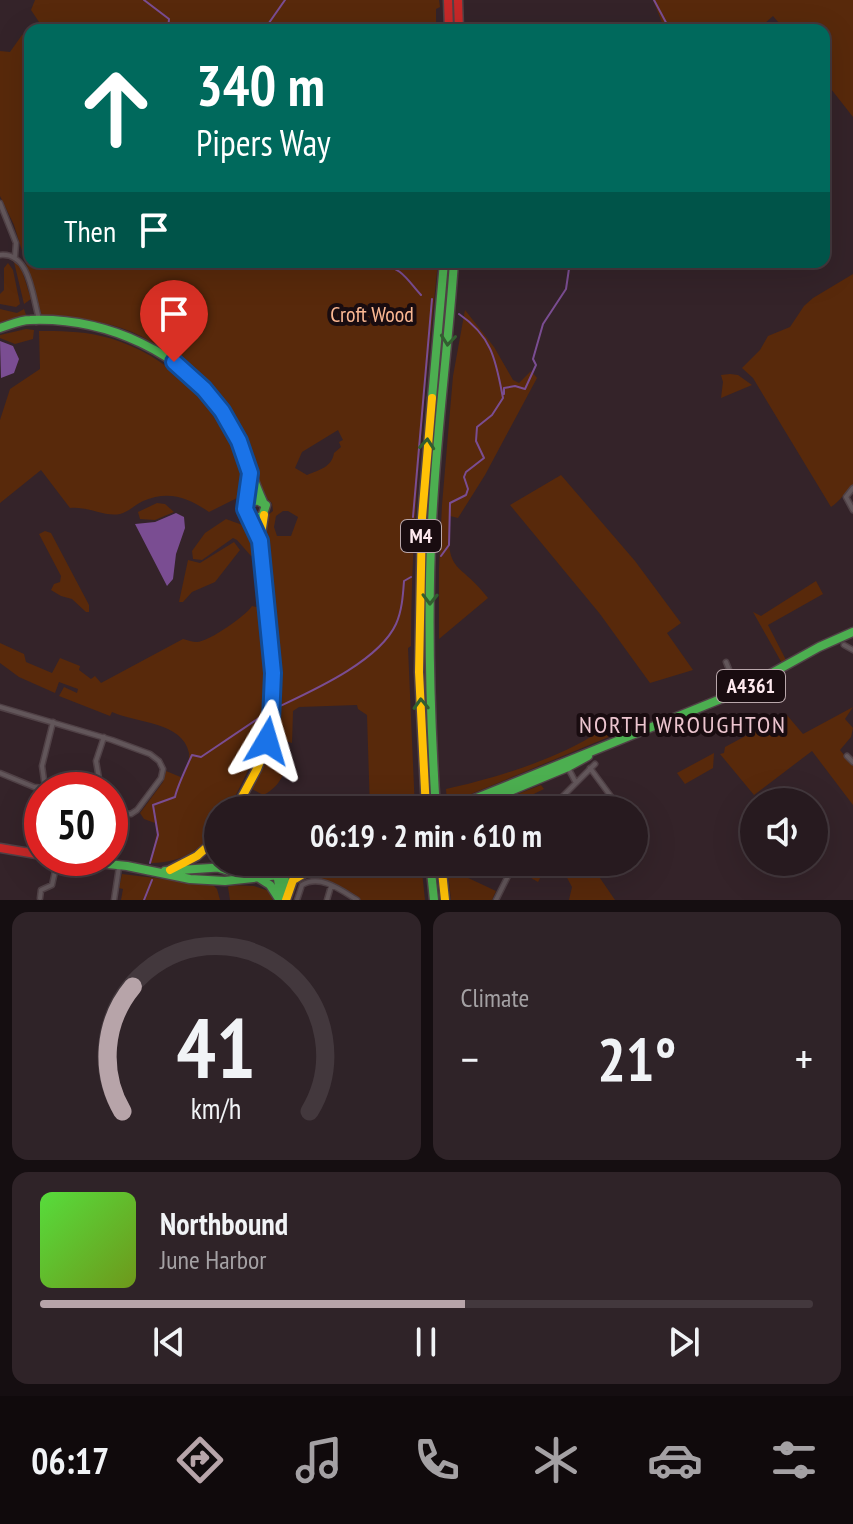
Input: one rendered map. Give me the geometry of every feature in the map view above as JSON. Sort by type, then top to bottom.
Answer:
[{"type":"main road","points":[[448,0],[449,24]]},
{"type":"main road","points":[[458,0],[459,24]]},
{"type":"main road","name":"M4","points":[[425,796],[419,672],[421,545],[443,268]]},
{"type":"main road","name":"M4","points":[[435,796],[430,673],[431,570],[437,445],[453,268]]},
{"type":"main road","points":[[0,328],[28,320],[62,321],[110,330],[137,340],[169,359],[204,389],[222,411],[239,441],[267,509],[260,541],[273,673],[272,734],[243,796]]},
{"type":"main road","points":[[250,473],[246,512],[260,541]]},
{"type":"main road","points":[[247,505],[253,501],[263,502]]},
{"type":"main road","points":[[249,517],[256,519],[264,515]]},
{"type":"main road","name":"A4361","points":[[487,796],[738,692],[819,647],[853,632]]},
{"type":"main road","points":[[0,848],[24,852]]},
{"type":"main road","points":[[165,871],[204,850]]},
{"type":"main road","points":[[128,868],[165,871],[204,869]]},
{"type":"main road","points":[[165,871],[192,879],[204,875]]},
{"type":"main road","points":[[249,876],[270,885],[286,899]]},
{"type":"main road","points":[[256,878],[262,876]]},
{"type":"main road","points":[[281,876],[286,899]]},
{"type":"main road","points":[[286,899],[293,880],[300,876]]},
{"type":"main road","points":[[431,876],[434,900]]},
{"type":"main road","points":[[442,876],[445,900]]},
{"type":"street","points":[[0,203],[16,243],[15,256]]},
{"type":"street","points":[[0,255],[15,256],[22,263],[38,315],[36,322]]},
{"type":"street","points":[[853,488],[846,497],[853,510]]},
{"type":"street","points":[[726,662],[738,692]]},
{"type":"street","points":[[721,683],[740,673]]},
{"type":"street","points":[[0,707],[104,737],[155,757],[163,769],[161,778],[135,812],[128,812]]},
{"type":"street","points":[[43,772],[53,722]]},
{"type":"street","points":[[98,772],[96,761],[104,737]]},
{"type":"street","points":[[847,756],[853,762]]},
{"type":"street","points":[[566,764],[575,781]]},
{"type":"street","points":[[562,796],[592,766],[612,796]]},
{"type":"street","points":[[0,773],[24,783]]},
{"type":"street","points":[[40,898],[41,890],[52,885],[55,876]]},
{"type":"street","points":[[114,900],[118,876]]},
{"type":"street","points":[[496,900],[508,876]]},
{"type":"street","points":[[286,899],[308,881],[319,881],[357,900]]},
{"type":"street","points":[[327,900],[331,886]]},
{"type":"green space","name":"Croft Wood","points":[[35,0],[439,0],[440,7],[436,9],[436,24],[36,24],[39,22],[31,10]]},
{"type":"green space","points":[[653,0],[853,0],[853,117],[830,88],[830,24],[780,24],[773,16],[764,24],[663,24]]},
{"type":"green space","name":"Croft Wood","points":[[24,33],[24,258],[14,225],[0,196],[0,51],[10,52]]},
{"type":"green space","points":[[7,257],[13,257],[20,264],[31,299],[24,304],[14,262]]},
{"type":"green space","points":[[8,263],[13,270],[20,304],[16,307],[0,304],[0,294],[4,290],[4,268]]},
{"type":"green space","name":"Croft Wood","points":[[27,268],[437,268],[420,454],[413,550],[411,646],[408,648],[414,796],[370,796],[367,715],[357,705],[299,707],[293,711],[292,743],[275,738],[277,683],[263,533],[267,516],[273,511],[272,503],[259,485],[237,431],[213,397],[184,366],[132,332],[76,319],[42,316]],"holes":[[[338,430],[343,440],[339,442],[341,447],[328,465],[320,470],[307,475],[295,468],[302,452]],[[288,511],[298,517],[291,536],[277,536],[274,527],[276,516]]]},
{"type":"green space","points":[[853,274],[853,486],[831,507],[753,378],[742,368],[760,350],[768,336],[790,327],[813,298]]},
{"type":"green space","points":[[0,309],[17,313],[24,309],[27,318],[0,324]]},
{"type":"green space","points":[[465,310],[494,347],[513,380],[519,383],[531,371],[537,378],[458,518],[450,516],[452,558],[488,598],[439,639],[442,505],[453,376]]},
{"type":"green space","points":[[34,330],[33,339],[15,344],[0,338],[0,335]]},
{"type":"green space","points":[[39,331],[85,333],[121,342],[178,375],[209,406],[232,442],[244,475],[243,495],[209,512],[185,499],[161,496],[143,501],[126,512],[108,514],[70,508],[41,470],[0,503],[0,420],[10,389],[40,369]]},
{"type":"green space","points":[[721,375],[738,375],[752,385],[721,398]]},
{"type":"green space","points":[[561,475],[635,561],[681,623],[667,633],[693,670],[650,683],[600,614],[510,505]]},
{"type":"green space","points":[[157,503],[165,504],[174,512],[155,520],[140,519],[138,512]]},
{"type":"green space","points":[[226,519],[245,526],[252,539],[255,556],[251,556],[233,538],[202,560],[193,559],[192,551],[205,533]]},
{"type":"green space","points":[[45,531],[51,533],[89,605],[89,612],[72,599],[51,590],[54,584],[60,582],[61,576],[39,534]]},
{"type":"green space","points":[[234,542],[240,550],[215,582],[192,592],[183,602],[179,602],[188,560],[200,563]]},
{"type":"green space","points":[[816,581],[823,594],[768,625],[787,662],[783,665],[753,612],[761,616]]},
{"type":"green space","points":[[252,606],[261,608],[266,664],[264,712],[252,759],[235,796],[204,796],[204,843],[186,856],[150,863],[157,832],[155,823],[144,819],[140,813],[163,782],[166,771],[183,778],[189,756],[185,743],[169,729],[112,712],[110,716],[59,696],[64,687],[77,693],[78,689],[59,682],[55,693],[19,677],[0,663],[0,643],[24,654],[26,662],[52,673],[60,658],[80,666],[79,670],[91,679],[95,676],[101,683],[183,639],[197,642],[209,638]]},
{"type":"green space","points":[[853,707],[845,719],[853,728],[851,737],[840,750],[853,766],[853,805],[812,751],[763,788],[748,788],[720,754],[724,753],[725,747],[786,714],[803,734]]},
{"type":"green space","points":[[597,733],[616,734],[466,796],[446,796],[446,789],[524,767]]},
{"type":"green space","points":[[274,745],[283,748],[285,768],[275,787],[263,795],[252,789]]},
{"type":"green space","points":[[714,753],[713,768],[685,784],[677,773]]},
{"type":"green space","points":[[541,785],[544,789],[530,796],[512,796]]},
{"type":"green space","points":[[128,875],[213,885],[220,900],[121,900],[123,889],[119,888],[122,876]]},
{"type":"green space","points":[[311,876],[422,876],[425,900],[354,900],[355,895],[334,883]]},
{"type":"green space","points":[[448,876],[464,876],[496,891],[492,900],[451,900]]},
{"type":"green space","points":[[528,876],[541,876],[538,882]]},
{"type":"green space","points":[[566,876],[599,876],[615,900],[569,900],[572,887]]},
{"type":"green space","points":[[254,886],[269,891],[273,900],[230,900],[228,887]]},
{"type":"shaded area","points":[[0,341],[13,346],[19,359],[14,373],[1,378]]},
{"type":"shaded area","points":[[176,513],[184,517],[185,528],[176,554],[173,579],[167,586],[135,524],[155,522]]},
{"type":"waterway","points":[[144,0],[169,19],[169,24]]},
{"type":"waterway","points":[[268,24],[285,0]]},
{"type":"waterway","points":[[654,0],[667,24]]},
{"type":"waterway","points":[[393,268],[421,295]]},
{"type":"waterway","points":[[504,394],[504,388],[515,386],[525,389],[536,365],[533,359],[543,324],[566,289],[569,268]]},
{"type":"waterway","points":[[413,517],[432,299]]},
{"type":"waterway","points":[[441,556],[449,545],[450,503],[466,495],[466,472],[484,458],[476,441],[477,427],[492,415],[503,398],[495,362],[486,341],[459,314]]},
{"type":"waterway","points":[[278,707],[344,673],[375,650],[396,624],[404,581],[411,577]]},
{"type":"waterway","points":[[150,863],[158,835],[153,805],[175,797],[192,755],[201,757],[265,714]]},
{"type":"waterway","points":[[144,900],[152,880]]},
{"type":"traffic: fast","points":[[432,398],[443,268]]},
{"type":"traffic: fast","points":[[435,796],[430,559],[453,268]]},
{"type":"traffic: fast","points":[[0,328],[30,320],[87,325],[114,332],[166,357],[189,374],[226,417],[263,502]]},
{"type":"traffic: fast","points":[[247,505],[257,500],[266,505],[262,517],[250,517]]},
{"type":"traffic: fast","points":[[482,796],[738,692],[819,647],[853,632]]},
{"type":"traffic: fast","points":[[498,796],[588,756]]},
{"type":"traffic: fast","points":[[128,866],[190,879],[225,881],[271,876]]},
{"type":"traffic: fast","points":[[165,871],[204,868]]},
{"type":"traffic: fast","points":[[246,876],[253,878]]},
{"type":"traffic: fast","points":[[278,876],[281,900]]},
{"type":"traffic: fast","points":[[284,876],[287,892]]},
{"type":"traffic: fast","points":[[431,876],[434,900]]},
{"type":"traffic: fast","points":[[259,878],[270,885],[279,899]]},
{"type":"traffic: slow","points":[[425,796],[419,672],[422,518],[432,398]]},
{"type":"traffic: slow","points":[[250,478],[246,512],[259,540]]},
{"type":"traffic: slow","points":[[243,796],[272,731],[273,673],[260,541],[264,515]]},
{"type":"traffic: slow","points":[[170,870],[204,850]]},
{"type":"traffic: slow","points":[[286,900],[293,880],[300,876]]},
{"type":"traffic: slow","points":[[442,876],[445,900]]},
{"type":"traffic: jam","points":[[448,0],[449,24]]},
{"type":"traffic: jam","points":[[458,0],[459,24]]},
{"type":"traffic: jam","points":[[267,741],[271,720]]},
{"type":"traffic: jam","points":[[0,848],[24,852]]},
{"type":"district","name":"NORTH WROUGHTON","points":[[683,724]]},
{"type":"route","points":[[174,362],[212,397],[222,411],[239,441],[250,473],[245,509],[260,541],[273,673],[267,741]]}]
